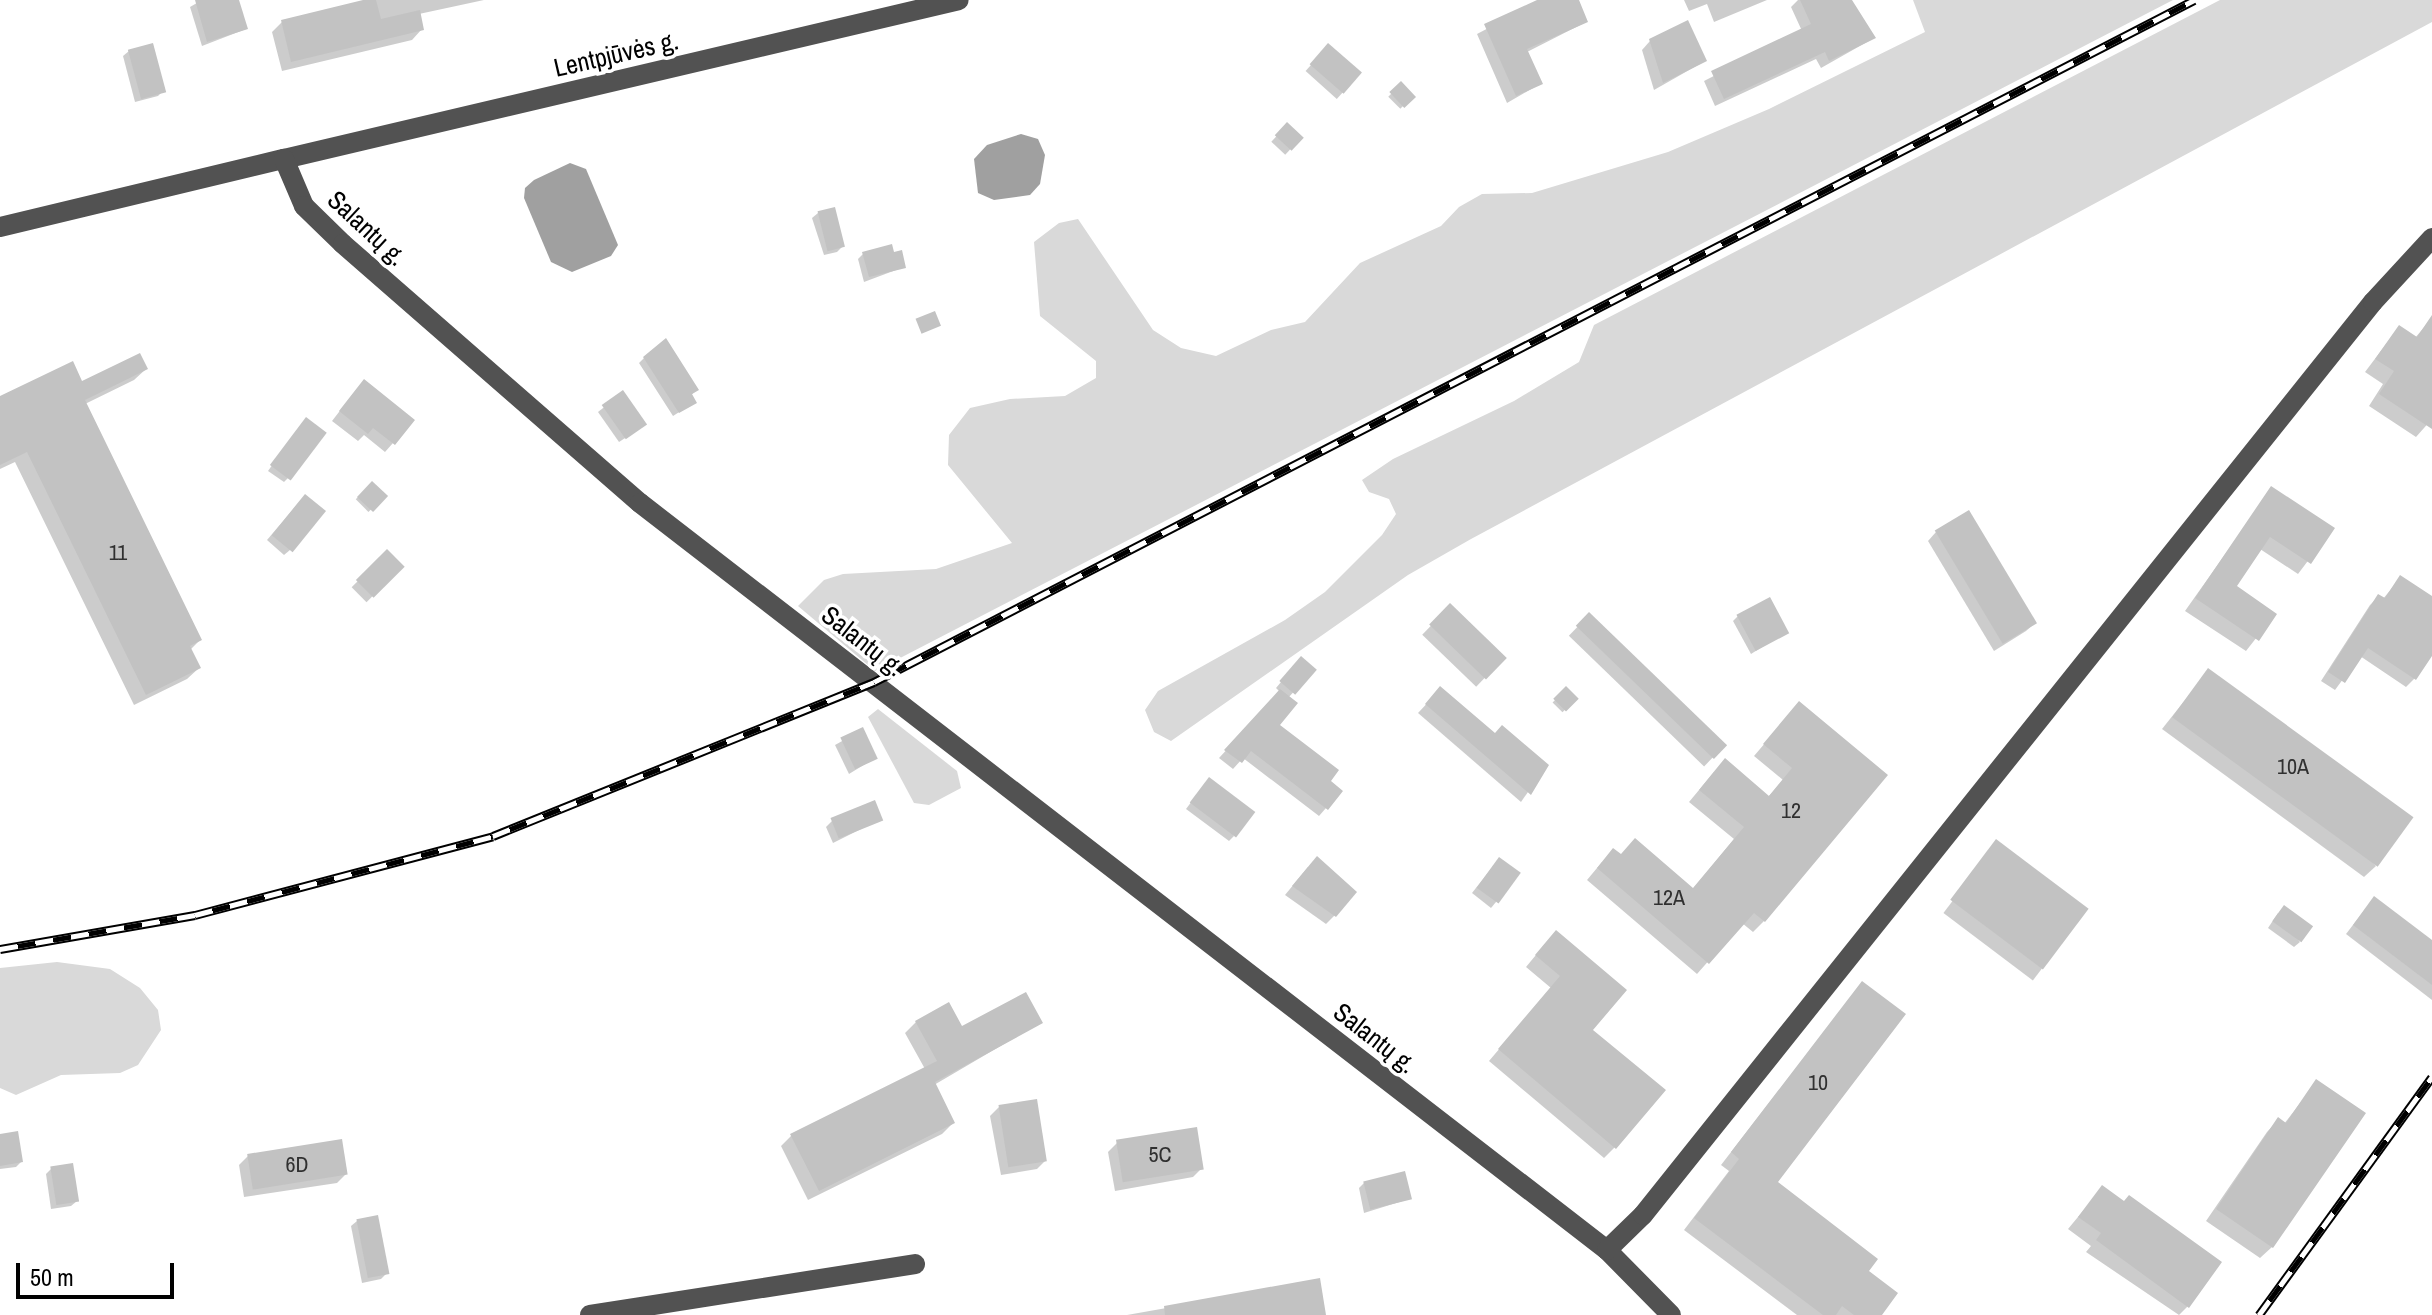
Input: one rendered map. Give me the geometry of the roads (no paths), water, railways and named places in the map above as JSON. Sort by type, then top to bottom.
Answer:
[{"type":"street","name":"Lentpjūvės g.","points":[[284,159],[959,0]]},
{"type":"street","points":[[0,227],[284,159]]},
{"type":"street","name":"Salantų g.","points":[[284,159],[304,206],[343,244],[640,503],[1607,1250],[1671,1315]]},
{"type":"street","points":[[1607,1250],[1651,1206],[2373,302],[2432,238]]},
{"type":"street","points":[[590,1315],[915,1264]]},
{"type":"railway","points":[[0,949],[195,915],[493,836],[874,682],[2194,0]]},
{"type":"railway","points":[[2259,1315],[2432,1077]]}]
